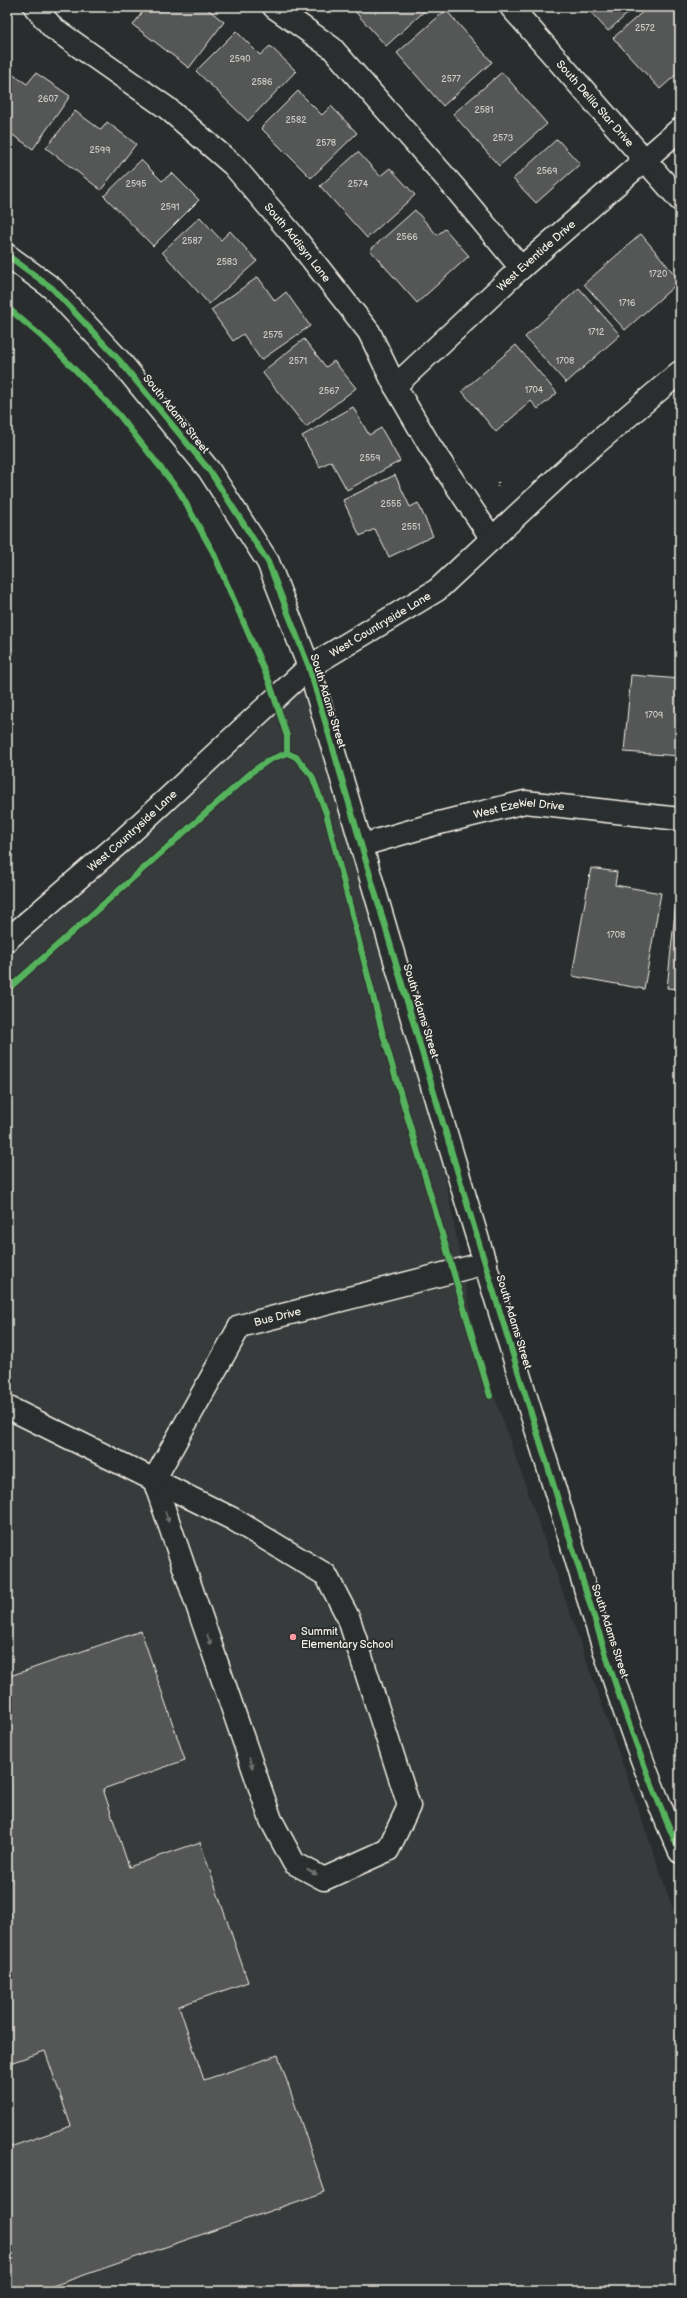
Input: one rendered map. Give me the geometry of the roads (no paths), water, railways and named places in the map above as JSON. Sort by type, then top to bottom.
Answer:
[{"type":"street","name":"South Addisyn Lane","points":[[35,7],[53,28],[167,108],[233,165],[292,234],[369,332],[395,386],[430,446],[492,539]]},
{"type":"street","points":[[274,7],[332,48],[454,187],[521,268]]},
{"type":"street","name":"South Delila Star Drive","points":[[511,7],[680,200]]},
{"type":"street","name":"West Eventide Drive","points":[[395,386],[521,268],[680,129]]},
{"type":"street","name":"South Adams Street","points":[[7,255],[52,288],[119,360],[209,470],[268,562],[309,667],[486,1263],[609,1660],[652,1791],[680,1852]]},
{"type":"street","name":"West Countryside Lane","points":[[7,940],[124,839],[309,667],[437,590],[573,463],[680,372]]},
{"type":"street","name":"West Ezekiel Drive","points":[[362,845],[434,824],[525,802],[680,819]]},
{"type":"street","name":"Bus Drive","points":[[154,1480],[240,1326],[486,1263]]},
{"type":"street","points":[[7,1407],[233,1519],[326,1575],[349,1619],[409,1806],[388,1850],[324,1879],[294,1862],[271,1820],[154,1480]]},
{"type":"place","name":"Summit Elementary School","points":[[293,1637]]}]
